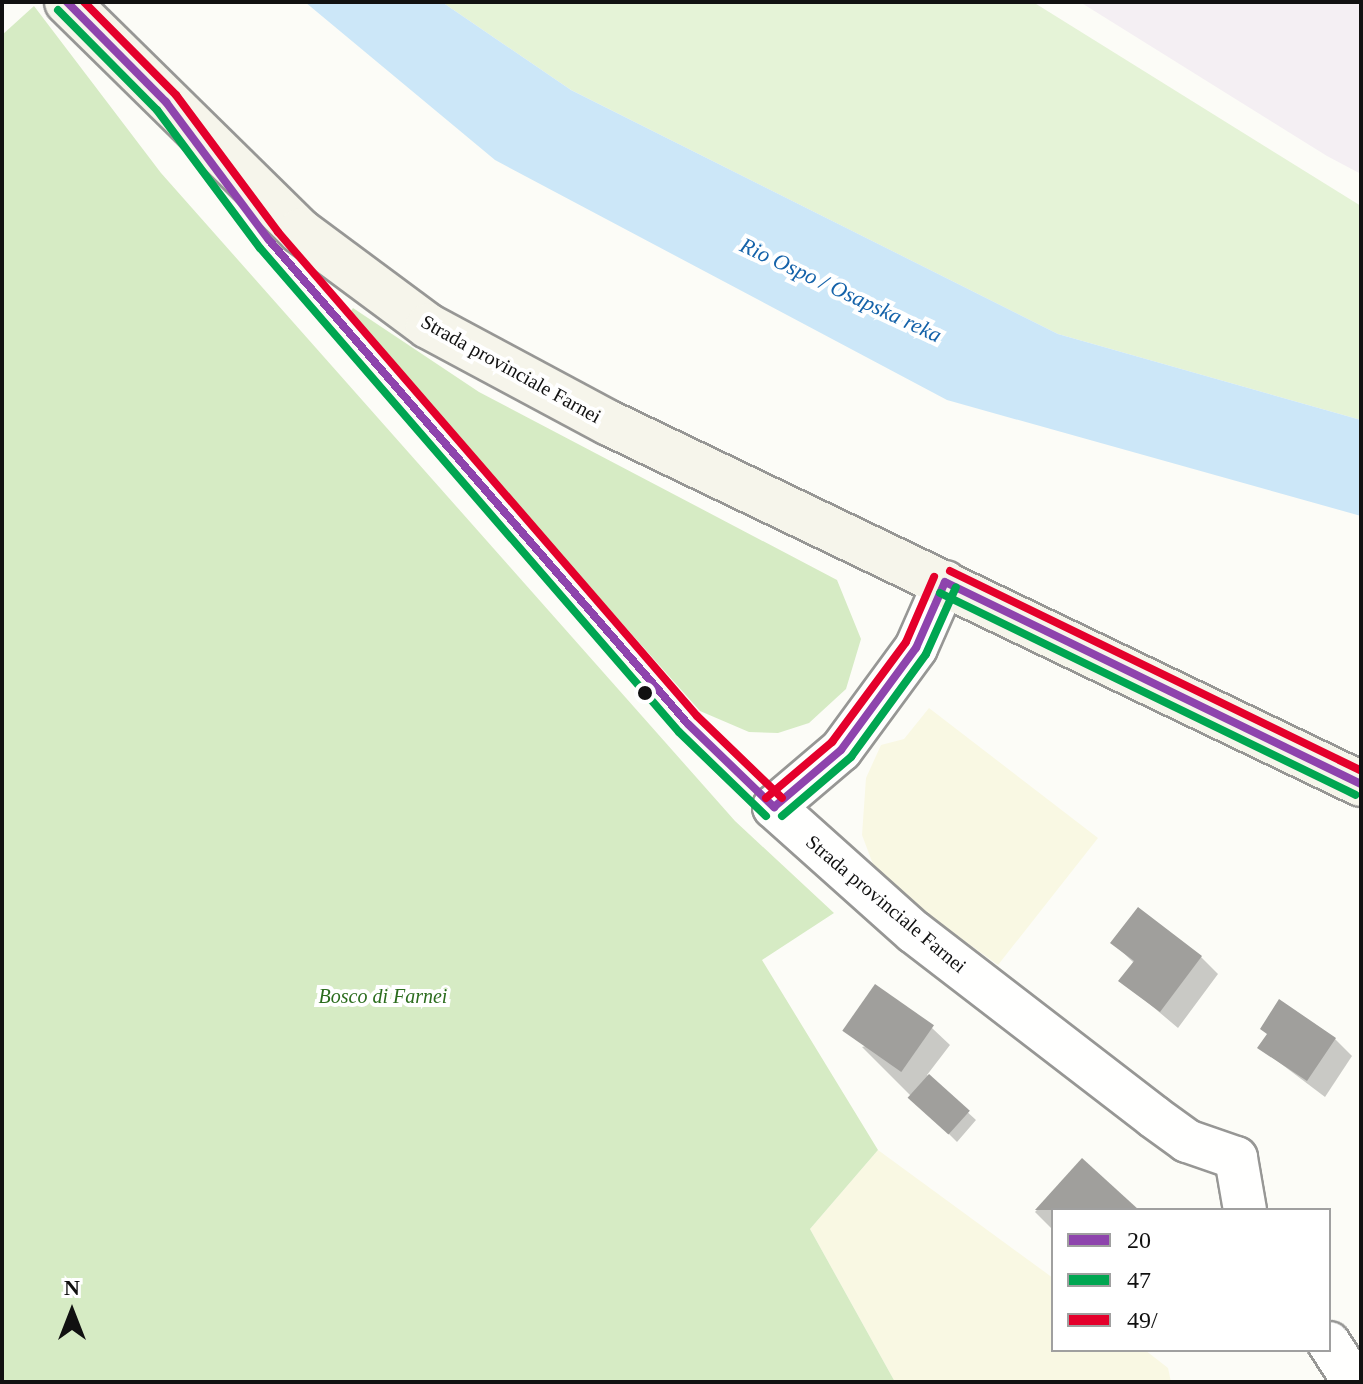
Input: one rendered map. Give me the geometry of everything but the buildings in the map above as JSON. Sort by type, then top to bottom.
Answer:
[{"type":"main road","name":"Strada provinciale Farnei","points":[[67,2],[300,231],[428,326],[609,423],[1361,784]]},
{"type":"street","name":"Strada provinciale Farnei","points":[[945,582],[916,648],[841,750],[774,807],[914,932],[1154,1117],[1187,1141],[1236,1158],[1245,1208]]},
{"type":"street","points":[[1331,1346],[1354,1382]]},
{"type":"shaded area","points":[[1080,2],[1361,2],[1361,174],[1327,156]]},
{"type":"green space","points":[[442,2],[1033,2],[1361,206],[1361,420],[1058,334],[571,90]]},
{"type":"green space","name":"Bosco di Farnei","points":[[34,6],[161,173],[735,821],[834,913],[762,960],[878,1150],[810,1229],[895,1382],[2,1382],[2,35]]},
{"type":"green space","points":[[353,308],[479,392],[837,580],[861,639],[846,689],[809,723],[778,733],[749,732],[700,711],[348,315]]},
{"type":"green space","points":[[929,708],[1098,838],[998,965],[895,891],[874,867],[862,835],[866,778],[881,745],[904,739]]},
{"type":"green space","points":[[878,1150],[1051,1277],[1051,1352],[1148,1352],[1168,1368],[1171,1382],[895,1382],[810,1229]]},
{"type":"water","name":"Rio Ospo / Osapska reka","points":[[305,2],[442,2],[571,90],[1058,334],[1361,420],[1361,516],[947,400],[495,160]]},
{"type":"transit line","name":"20","points":[[67,2],[166,102],[269,240],[688,724],[774,807]]},
{"type":"transit line","name":"49/","points":[[84,2],[176,95],[278,232],[697,716],[782,798]]},
{"type":"transit line","name":"47","points":[[58,10],[157,110],[260,248],[679,732],[766,816]]},
{"type":"transit line","name":"49/","points":[[950,571],[1361,771]]},
{"type":"transit line","name":"49/","points":[[766,798],[832,742],[906,642],[934,577]]},
{"type":"transit line","name":"20","points":[[945,582],[1361,784]]},
{"type":"transit line","name":"20","points":[[774,807],[841,750],[916,648],[945,582]]},
{"type":"transit line","name":"47","points":[[782,816],[851,757],[926,654],[956,587]]},
{"type":"transit line","name":"47","points":[[940,593],[1356,795]]}]
